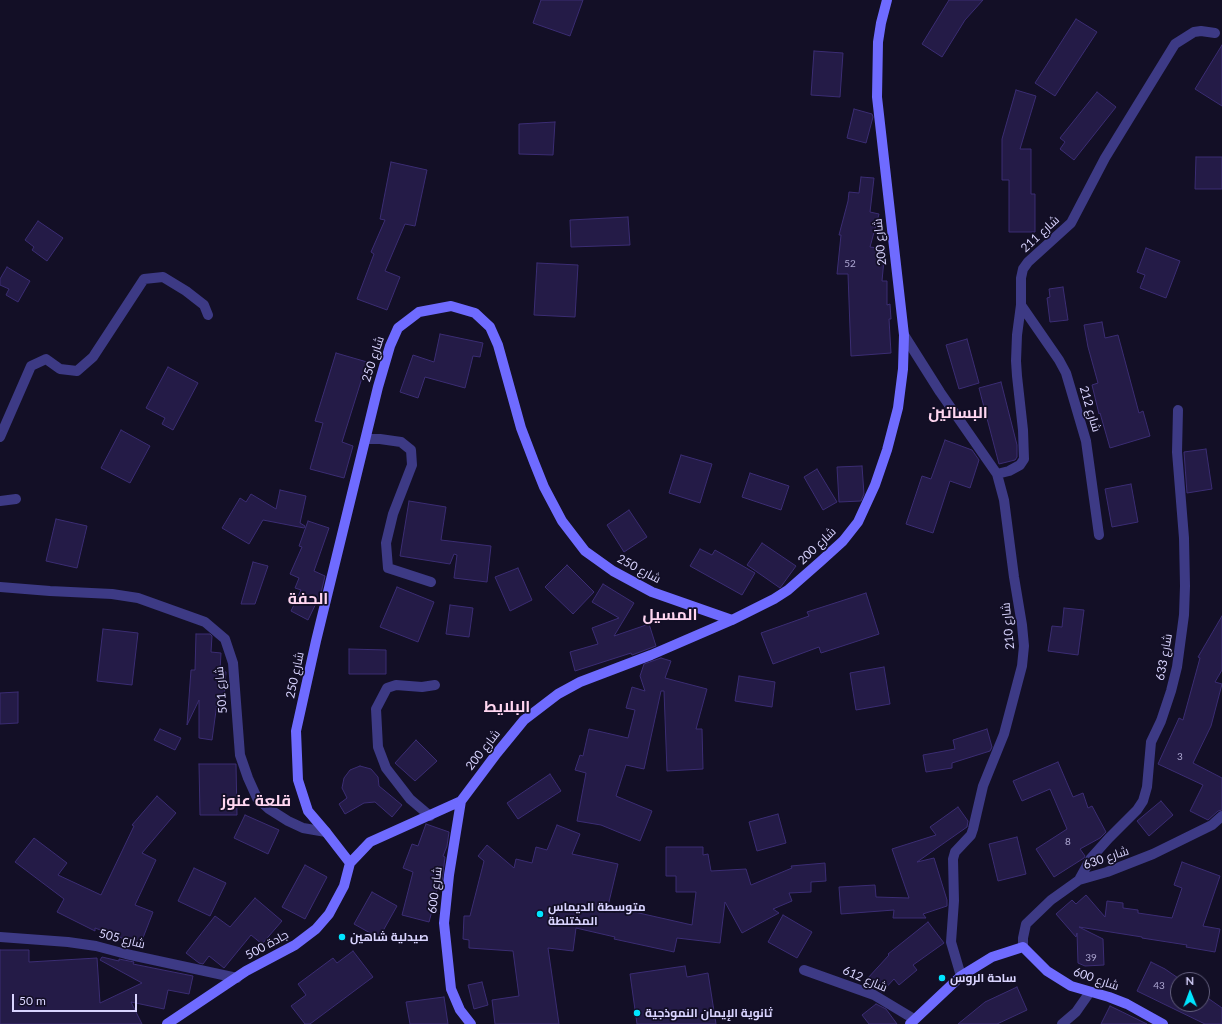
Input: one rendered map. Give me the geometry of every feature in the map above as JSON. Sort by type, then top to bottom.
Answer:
[{"type":"main road","name":"شارع 200","points":[[350,863],[370,842],[461,801],[524,720],[558,694],[580,682],[651,655],[759,608],[788,590],[832,552],[858,522],[875,485],[887,450],[898,408],[903,369],[904,335],[877,96],[878,42],[887,0]]},
{"type":"main road","name":"شارع 250","points":[[350,863],[308,811],[298,780],[296,731],[316,641],[378,387],[390,346],[398,328],[419,312],[451,306],[475,313],[490,327],[498,345],[521,428],[534,462],[553,506],[562,521],[585,551],[613,571],[646,588],[691,607],[732,620]]},
{"type":"main road","name":"شارع 600","points":[[461,801],[449,875],[444,923],[451,989],[460,1010],[471,1024]]},
{"type":"main road","name":"جادة 500","points":[[167,1024],[246,971],[295,945],[316,929],[329,914],[344,886],[350,863]]},
{"type":"main road","points":[[912,1021],[961,976],[992,956],[1023,947]]},
{"type":"main road","name":"شارع 600","points":[[1023,947],[1047,971],[1071,986],[1127,1004],[1162,1024]]},
{"type":"street","name":"شارع 211","points":[[997,474],[1009,471],[1020,465],[1024,460],[1023,430],[1016,361],[1017,335],[1021,305],[1021,278],[1024,270],[1028,262],[1071,223],[1105,158],[1175,44],[1194,32],[1208,31],[1216,33]]},
{"type":"street","points":[[0,437],[31,366],[46,359],[60,369],[77,371],[93,357],[144,279],[163,277],[186,291],[204,305],[208,315]]},
{"type":"street","name":"شارع 212","points":[[1021,305],[1059,360],[1066,373],[1086,441],[1099,535]]},
{"type":"street","name":"شارع 210","points":[[904,335],[940,392],[997,474],[1003,490],[1024,646],[1022,666],[1004,734],[983,786],[971,835],[955,852],[952,859],[954,906],[950,942],[961,976]]},
{"type":"street","name":"شارع 633","points":[[1079,880],[1091,858],[1143,802],[1147,787],[1151,742],[1161,721],[1171,691],[1177,666],[1184,615],[1185,586],[1184,538],[1177,452],[1178,410]]},
{"type":"street","points":[[366,439],[401,442],[411,450],[412,465],[393,514],[386,543],[388,568],[431,582]]},
{"type":"street","points":[[0,502],[16,499]]},
{"type":"street","name":"شارع 501","points":[[0,587],[112,594],[138,598],[205,622],[225,639],[233,663],[240,755],[248,778],[258,798],[269,809],[288,821],[303,828],[326,832]]},
{"type":"street","points":[[430,816],[410,799],[386,768],[378,747],[376,709],[387,688],[396,685],[422,687],[435,685]]},
{"type":"street","name":"شارع 630","points":[[1023,947],[1026,924],[1050,900],[1079,880],[1107,872],[1154,854],[1212,825],[1222,816]]},
{"type":"street","name":"شارع 505","points":[[0,937],[68,942],[96,946],[237,978]]},
{"type":"street","name":"شارع 612","points":[[804,970],[874,995],[912,1021]]},
{"type":"street","points":[[1062,1024],[1076,1012],[1090,992]]},
{"type":"building","points":[[541,0],[583,0],[570,36],[533,23]]},
{"type":"building","points":[[949,0],[983,0],[965,20],[942,57],[922,44]]},
{"type":"building","points":[[1076,19],[1097,32],[1055,96],[1035,83]]},
{"type":"building","points":[[1222,45],[1222,106],[1195,89]]},
{"type":"building","points":[[814,51],[843,53],[840,97],[811,95]]},
{"type":"building","points":[[1016,90],[1036,96],[1020,149],[1031,149],[1031,194],[1035,194],[1035,232],[1009,232],[1009,180],[1002,180],[1002,139]]},
{"type":"building","points":[[1097,92],[1116,107],[1074,160],[1060,149],[1065,142],[1060,138]]},
{"type":"building","points":[[854,109],[872,114],[873,117],[866,143],[847,138]]},
{"type":"building","points":[[555,122],[553,155],[519,154],[519,124]]},
{"type":"building","points":[[1196,157],[1222,157],[1222,189],[1195,189]]},
{"type":"building","points":[[391,162],[427,170],[415,226],[405,224],[385,271],[400,277],[387,310],[357,299],[374,254],[371,252],[385,220],[380,219]]},
{"type":"building","points":[[861,177],[874,178],[870,212],[879,214],[870,247],[885,249],[882,281],[887,281],[887,305],[890,304],[891,319],[889,319],[891,353],[851,356],[848,274],[837,274],[841,235],[839,235],[849,192],[859,193]]},
{"type":"building","points":[[628,217],[630,245],[571,247],[570,220]]},
{"type":"building","points":[[38,221],[63,238],[47,261],[32,250],[34,247],[25,240]]},
{"type":"building","points":[[1146,248],[1180,261],[1166,298],[1140,288],[1145,275],[1137,272]]},
{"type":"building","points":[[537,263],[578,265],[575,317],[534,315]]},
{"type":"building","points":[[7,267],[30,281],[18,302],[6,295],[9,289],[0,285],[0,279]]},
{"type":"building","points":[[1063,287],[1068,320],[1050,322],[1047,298],[1050,297],[1049,289]]},
{"type":"building","points":[[1102,322],[1105,338],[1118,335],[1139,413],[1143,411],[1150,436],[1110,448],[1100,413],[1099,414],[1092,385],[1098,383],[1088,347],[1084,325]]},
{"type":"building","points":[[440,334],[483,343],[480,357],[473,356],[465,388],[425,377],[418,398],[400,392],[413,355],[434,362]]},
{"type":"building","points":[[967,339],[979,383],[959,389],[946,345]]},
{"type":"building","points":[[336,353],[367,362],[342,442],[353,446],[344,478],[310,469],[323,423],[315,421]]},
{"type":"building","points":[[168,367],[198,383],[173,430],[162,424],[165,418],[146,408]]},
{"type":"building","points":[[1001,382],[1017,445],[1017,457],[1015,460],[999,464],[979,388]]},
{"type":"building","points":[[121,430],[150,446],[130,483],[101,468]]},
{"type":"building","points":[[945,440],[972,450],[979,460],[970,488],[950,481],[933,533],[906,524],[922,476],[931,479]]},
{"type":"building","points":[[1206,449],[1212,489],[1187,493],[1184,452]]},
{"type":"building","points":[[681,455],[712,464],[700,503],[669,493]]},
{"type":"building","points":[[862,466],[864,494],[861,501],[839,502],[837,467]]},
{"type":"building","points":[[817,469],[837,502],[823,510],[804,477]]},
{"type":"building","points":[[750,473],[789,486],[781,510],[742,497]]},
{"type":"building","points":[[1131,484],[1138,522],[1112,527],[1105,489]]},
{"type":"building","points":[[280,490],[306,496],[300,523],[305,526],[304,528],[263,520],[249,544],[222,528],[240,498],[246,502],[251,494],[276,509]]},
{"type":"building","points":[[409,501],[446,507],[441,540],[491,546],[487,582],[454,578],[457,555],[454,554],[450,564],[400,556]]},
{"type":"building","points":[[629,510],[647,537],[624,552],[607,525]]},
{"type":"building","points":[[56,519],[87,526],[77,568],[46,561]]},
{"type":"building","points":[[308,521],[329,528],[314,571],[325,576],[321,593],[308,620],[291,611],[301,590],[295,588],[299,578],[290,574],[302,547],[299,546]]},
{"type":"building","points":[[762,543],[796,566],[780,588],[747,565]]},
{"type":"building","points":[[700,549],[712,555],[715,550],[755,573],[742,595],[690,566]]},
{"type":"building","points":[[253,562],[268,566],[255,604],[241,604]]},
{"type":"building","points":[[567,565],[594,592],[573,614],[545,587]]},
{"type":"building","points":[[518,568],[532,600],[510,611],[495,577]]},
{"type":"building","points":[[603,584],[634,603],[614,636],[649,624],[656,646],[632,655],[631,653],[575,671],[570,652],[598,644],[592,628],[619,618],[592,602]]},
{"type":"building","points":[[397,587],[434,602],[418,642],[380,627]]},
{"type":"building","points":[[866,593],[879,634],[821,653],[819,647],[773,664],[761,633],[809,616],[807,612]]},
{"type":"building","points":[[450,605],[473,608],[469,637],[446,634]]},
{"type":"building","points":[[1064,608],[1084,610],[1078,655],[1048,651],[1052,626],[1062,627]]},
{"type":"building","points":[[1222,616],[1222,670],[1215,682],[1222,684],[1211,726],[1193,763],[1222,778],[1222,810],[1218,811],[1208,820],[1190,811],[1203,785],[1158,764],[1179,718],[1183,720],[1200,658],[1198,657]]},
{"type":"building","points":[[103,629],[138,633],[132,685],[97,681]]},
{"type":"building","points":[[196,634],[210,634],[212,636],[211,652],[221,653],[220,671],[226,672],[224,696],[218,696],[212,740],[199,738],[199,700],[187,725],[191,670],[195,670]]},
{"type":"building","points":[[349,649],[386,650],[386,674],[349,674]]},
{"type":"building","points":[[661,658],[671,661],[665,678],[707,689],[696,729],[702,729],[703,769],[667,771],[664,691],[661,691],[644,769],[626,765],[616,796],[652,811],[640,841],[601,825],[577,821],[586,773],[575,770],[580,755],[583,756],[589,729],[628,738],[635,710],[626,708],[632,687],[645,691],[640,676],[644,664]]},
{"type":"building","points":[[884,667],[890,704],[856,710],[850,673]]},
{"type":"building","points":[[739,676],[775,682],[772,707],[735,701]]},
{"type":"building","points":[[18,692],[18,723],[0,724],[0,693]]},
{"type":"building","points":[[160,729],[181,738],[175,750],[154,740]]},
{"type":"building","points":[[987,729],[992,747],[990,751],[952,763],[952,768],[926,772],[923,755],[955,749],[953,740]]},
{"type":"building","points":[[416,740],[437,761],[415,781],[395,763]]},
{"type":"building","points":[[1058,762],[1073,797],[1083,793],[1088,808],[1092,806],[1106,832],[1100,838],[1080,849],[1085,856],[1084,858],[1054,877],[1036,849],[1067,829],[1050,789],[1022,801],[1013,781]]},
{"type":"building","points":[[199,764],[236,764],[237,815],[200,815]]},
{"type":"building","points":[[360,766],[371,769],[378,777],[379,786],[402,805],[392,817],[375,802],[364,803],[345,814],[339,804],[347,798],[342,788],[344,778],[350,770]]},
{"type":"building","points":[[550,774],[561,791],[518,819],[507,803]]},
{"type":"building","points":[[157,796],[176,813],[142,853],[156,860],[135,905],[153,912],[141,943],[135,943],[95,928],[95,931],[57,912],[64,899],[15,862],[34,838],[67,863],[58,875],[101,895],[134,826],[132,825]]},
{"type":"building","points":[[1161,801],[1173,815],[1149,836],[1137,821]]},
{"type":"building","points":[[958,807],[968,821],[967,827],[917,862],[934,858],[947,900],[947,906],[923,914],[926,918],[893,918],[894,910],[841,914],[839,887],[875,885],[876,897],[909,898],[892,849],[936,835],[930,827]]},
{"type":"building","points":[[778,814],[786,843],[757,851],[749,822]]},
{"type":"building","points":[[245,815],[279,830],[268,854],[234,838]]},
{"type":"building","points":[[426,824],[449,832],[447,846],[443,856],[445,857],[442,881],[441,883],[439,882],[434,902],[431,902],[432,911],[429,922],[402,915],[413,872],[403,868],[412,844],[418,846]]},
{"type":"building","points":[[557,825],[580,834],[572,854],[618,864],[608,906],[692,925],[696,892],[676,892],[676,876],[666,876],[666,847],[703,847],[703,855],[708,854],[711,871],[746,869],[751,885],[792,868],[791,866],[825,863],[826,881],[811,882],[811,892],[789,893],[792,901],[773,909],[779,913],[742,933],[725,902],[720,943],[677,938],[674,952],[614,939],[615,937],[576,928],[573,951],[548,948],[559,1024],[495,1024],[492,1000],[519,996],[513,951],[469,948],[469,940],[463,939],[464,916],[470,916],[484,861],[478,856],[487,845],[514,868],[516,859],[532,863],[536,847],[547,850]]},
{"type":"building","points":[[1017,837],[1026,874],[998,881],[989,844]]},
{"type":"building","points":[[1182,862],[1220,876],[1203,926],[1220,929],[1215,952],[1186,947],[1187,945],[1079,927],[1103,939],[1104,965],[1085,966],[1078,963],[1077,933],[1076,937],[1056,914],[1072,900],[1076,904],[1086,895],[1105,917],[1107,901],[1123,903],[1123,908],[1138,910],[1138,913],[1172,918],[1182,888],[1174,885]]},
{"type":"building","points":[[305,865],[327,877],[305,919],[282,907]]},
{"type":"building","points":[[194,868],[226,883],[210,916],[178,901]]},
{"type":"building","points":[[372,892],[397,906],[379,938],[354,924]]},
{"type":"building","points":[[255,898],[282,921],[262,944],[251,935],[224,968],[209,956],[203,964],[199,963],[186,953],[215,916],[230,927]]},
{"type":"building","points":[[783,915],[812,932],[797,958],[768,942]]},
{"type":"building","points":[[928,922],[944,943],[913,965],[917,970],[899,985],[894,979],[882,992],[880,991],[867,979],[889,955],[888,954]]},
{"type":"building","points":[[0,950],[29,950],[29,962],[97,958],[100,1003],[142,983],[100,960],[102,957],[119,961],[119,959],[134,962],[133,964],[193,976],[189,994],[168,990],[164,1009],[131,1002],[142,1024],[0,1024]]},
{"type":"building","points":[[353,951],[373,977],[310,1024],[305,1024],[291,1006],[306,995],[298,984],[333,958],[337,963]]},
{"type":"building","points":[[1151,962],[1170,972],[1170,1007],[1137,991]]},
{"type":"building","points":[[685,966],[687,977],[708,973],[716,1024],[637,1024],[630,974]]},
{"type":"building","points":[[482,982],[488,1005],[474,1009],[468,985]]},
{"type":"building","points":[[1017,987],[1027,1010],[997,1024],[958,1024],[985,1002]]},
{"type":"building","points":[[444,997],[448,1024],[410,1024],[406,1002]]},
{"type":"building","points":[[1210,1000],[1222,1008],[1222,1024],[1205,1024],[1180,1012],[1210,1012]]},
{"type":"building","points":[[876,1004],[886,1009],[897,1024],[869,1024],[862,1015]]},
{"type":"building","points":[[1110,1006],[1147,1024],[1101,1024]]},
{"type":"place","name":"متوسطة الديماس المختلطة","points":[[540,914]]},
{"type":"place","name":"صيدلية شاهين","points":[[342,937]]},
{"type":"place","name":"ساحة الروس","points":[[942,978]]},
{"type":"place","name":"ثانوية الإيمان النموذجية","points":[[637,1013]]},
{"type":"district","name":"البساتين","points":[[958,413]]},
{"type":"district","name":"الحفة","points":[[308,599]]},
{"type":"district","name":"المسيل","points":[[670,615]]},
{"type":"district","name":"البلايط","points":[[507,707]]},
{"type":"district","name":"قلعة عنوز","points":[[256,801]]}]
